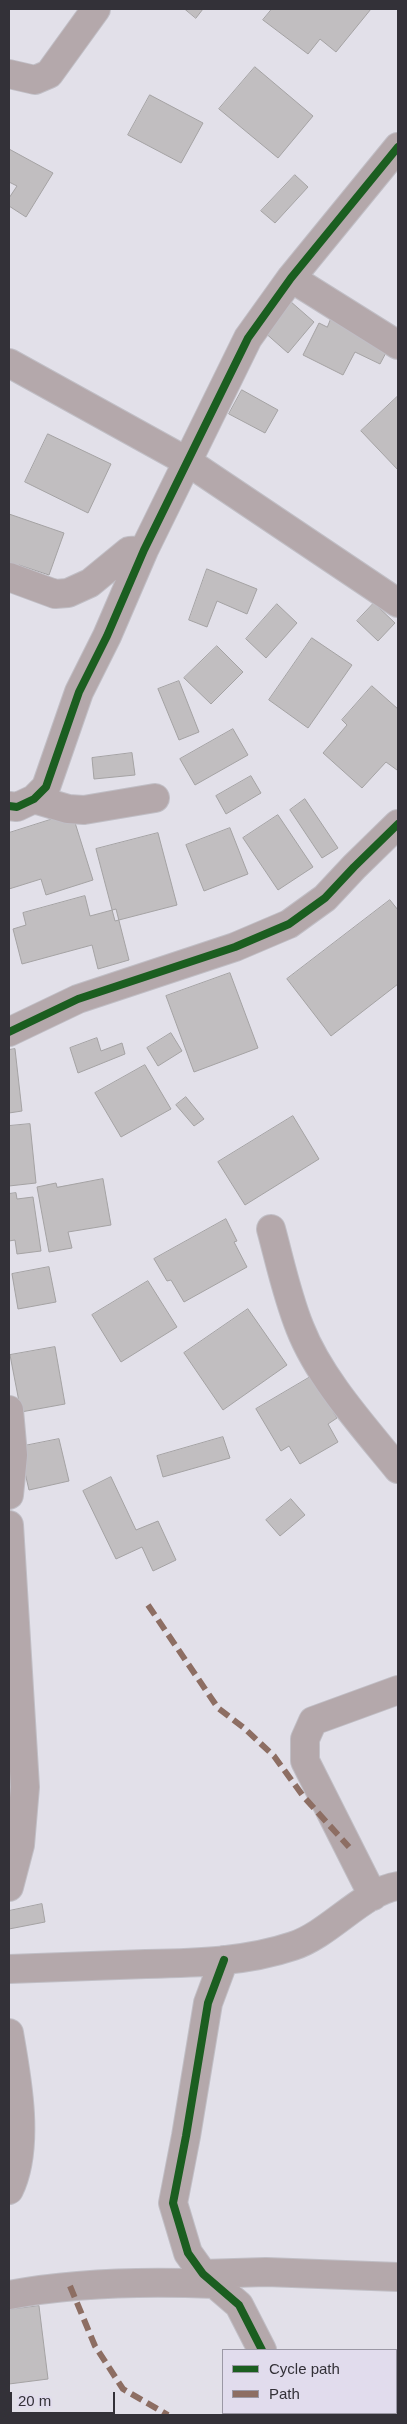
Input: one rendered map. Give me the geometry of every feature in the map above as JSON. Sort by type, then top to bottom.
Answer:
[{"type":"street","points":[[9,74],[34,80],[49,74],[96,9]]},
{"type":"street","points":[[17,806],[46,787],[79,692],[107,636],[144,550],[248,338],[291,278],[398,147]]},
{"type":"street","points":[[291,278],[398,345]]},
{"type":"street","points":[[9,363],[188,462],[398,603]]},
{"type":"street","points":[[9,577],[56,594],[68,593],[90,583],[129,551],[144,550]]},
{"type":"street","points":[[17,806],[84,810],[155,798]]},
{"type":"street","points":[[9,1032],[78,999],[235,947],[289,924],[325,898],[398,824]]},
{"type":"street","points":[[271,1229],[289,1297],[300,1329],[313,1355],[352,1411],[398,1469]]},
{"type":"street","points":[[9,1410],[13,1455],[9,1496]]},
{"type":"street","points":[[9,1525],[25,1787],[20,1845],[9,1887]]},
{"type":"street","points":[[373,1896],[305,1761],[305,1739],[313,1721],[398,1690]]},
{"type":"street","points":[[9,1969],[224,1960],[262,1955],[295,1946],[327,1929],[373,1896],[388,1888],[398,1886]]},
{"type":"street","points":[[224,1960],[208,2003],[186,2136],[172,2203],[188,2253],[209,2279],[239,2305],[261,2349]]},
{"type":"street","points":[[9,2033],[18,2082],[21,2144],[9,2190]]},
{"type":"street","points":[[9,2295],[44,2288],[209,2279],[266,2272],[398,2277]]},
{"type":"building","points":[[185,9],[203,9],[196,18]]},
{"type":"building","points":[[272,9],[371,9],[336,52],[320,39],[308,54],[263,20]]},
{"type":"building","points":[[255,67],[313,116],[278,158],[219,109]]},
{"type":"building","points":[[150,95],[203,123],[181,163],[128,135]]},
{"type":"building","points":[[9,149],[53,173],[26,217],[9,206],[9,198],[17,186],[9,182]]},
{"type":"building","points":[[295,175],[308,187],[275,223],[261,211]]},
{"type":"building","points":[[290,301],[314,322],[288,353],[263,331]]},
{"type":"building","points":[[331,319],[389,347],[380,364],[355,352],[343,375],[303,355],[319,323],[327,327]]},
{"type":"building","points":[[242,390],[278,410],[265,433],[229,414]]},
{"type":"building","points":[[398,396],[398,470],[361,431]]},
{"type":"building","points":[[48,434],[111,464],[88,513],[25,482]]},
{"type":"building","points":[[9,514],[64,533],[49,575],[19,565],[16,575],[9,572]]},
{"type":"building","points":[[207,569],[257,589],[247,614],[217,601],[207,627],[189,620]]},
{"type":"building","points":[[374,603],[395,623],[378,641],[357,621]]},
{"type":"building","points":[[277,604],[297,623],[266,658],[246,639]]},
{"type":"building","points":[[312,638],[352,665],[308,728],[269,700]]},
{"type":"building","points":[[217,646],[243,672],[211,704],[184,678]]},
{"type":"building","points":[[179,681],[199,732],[179,740],[158,689]]},
{"type":"building","points":[[372,686],[398,709],[398,769],[386,762],[362,788],[323,753],[347,725],[342,720]]},
{"type":"building","points":[[233,729],[248,755],[195,785],[180,759]]},
{"type":"building","points":[[132,753],[135,775],[94,779],[92,758]]},
{"type":"building","points":[[251,776],[261,793],[226,814],[216,796]]},
{"type":"building","points":[[305,799],[338,848],[322,858],[290,810]]},
{"type":"building","points":[[72,813],[93,880],[46,895],[41,879],[9,889],[9,833]]},
{"type":"building","points":[[278,815],[313,867],[278,890],[243,838]]},
{"type":"building","points":[[230,828],[248,874],[204,891],[186,845]]},
{"type":"building","points":[[158,833],[177,905],[115,921],[96,849]]},
{"type":"building","points":[[85,896],[90,916],[116,909],[129,960],[98,969],[92,945],[22,964],[13,929],[26,925],[23,913]]},
{"type":"building","points":[[390,900],[398,910],[398,984],[331,1036],[287,979]]},
{"type":"building","points":[[230,973],[258,1048],[194,1072],[166,996]]},
{"type":"building","points":[[171,1033],[182,1051],[158,1066],[147,1048]]},
{"type":"building","points":[[97,1038],[101,1051],[122,1043],[125,1054],[78,1073],[70,1048]]},
{"type":"building","points":[[15,1049],[22,1111],[9,1113],[9,1050]]},
{"type":"building","points":[[145,1065],[171,1109],[121,1137],[95,1093]]},
{"type":"building","points":[[186,1097],[204,1119],[194,1126],[176,1105]]},
{"type":"building","points":[[293,1116],[319,1159],[245,1205],[218,1162]]},
{"type":"building","points":[[30,1124],[36,1183],[9,1186],[9,1126]]},
{"type":"building","points":[[103,1179],[111,1225],[68,1232],[72,1248],[49,1252],[37,1187],[56,1183],[57,1187]]},
{"type":"building","points":[[16,1193],[17,1199],[33,1197],[41,1251],[17,1254],[15,1240],[9,1241],[9,1194]]},
{"type":"building","points":[[226,1219],[237,1241],[234,1242],[247,1267],[184,1302],[171,1280],[167,1281],[154,1259]]},
{"type":"building","points":[[49,1267],[56,1302],[18,1309],[12,1274]]},
{"type":"building","points":[[148,1281],[177,1327],[121,1362],[92,1315]]},
{"type":"building","points":[[248,1309],[287,1365],[223,1410],[184,1353]]},
{"type":"building","points":[[55,1347],[65,1404],[21,1412],[10,1355]]},
{"type":"building","points":[[312,1376],[337,1418],[328,1424],[338,1442],[300,1464],[289,1446],[281,1451],[256,1409]]},
{"type":"building","points":[[223,1437],[230,1458],[163,1477],[157,1456]]},
{"type":"building","points":[[59,1439],[69,1481],[29,1490],[19,1447]]},
{"type":"building","points":[[111,1477],[136,1530],[158,1521],[176,1560],[153,1571],[142,1547],[116,1559],[83,1491]]},
{"type":"building","points":[[291,1499],[305,1515],[280,1536],[266,1520]]},
{"type":"building","points":[[42,1904],[45,1922],[9,1929],[9,1911]]},
{"type":"building","points":[[39,2306],[48,2379],[9,2384],[9,2310]]},
{"type":"marked path","points":[[148,1605],[218,1708],[244,1728],[274,1756],[303,1796],[349,1847]]},
{"type":"marked path","points":[[70,2286],[95,2346],[123,2389],[168,2415]]},
{"type":"cycle path","points":[[9,806],[17,807],[34,799],[46,787],[79,692],[107,636],[144,550],[248,338],[291,278],[398,147]]},
{"type":"cycle path","points":[[9,1032],[78,999],[235,947],[289,924],[325,898],[398,824]]},
{"type":"cycle path","points":[[224,1960],[208,2003],[173,2203],[188,2253],[203,2274],[239,2305],[261,2349]]}]
